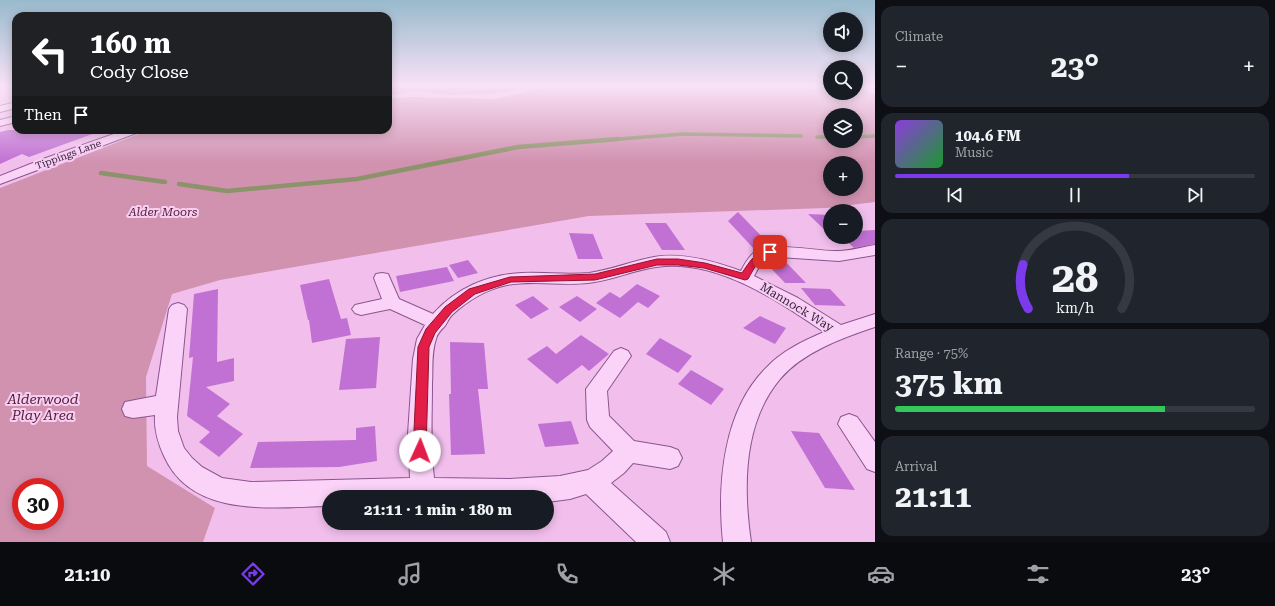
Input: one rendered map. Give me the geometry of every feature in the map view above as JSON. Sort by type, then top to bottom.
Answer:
[{"type":"street","points":[[0,123],[12,120]]},
{"type":"street","name":"Tippings Lane","points":[[0,180],[47,161],[125,134]]},
{"type":"street","points":[[745,277],[755,260],[764,253],[779,252],[834,256],[875,250]]},
{"type":"street","name":"Mannock Way","points":[[423,490],[420,451],[422,355],[430,332],[448,309],[464,296],[492,284],[510,280],[595,277],[646,264],[667,262],[705,265],[745,277],[779,294],[839,333]]},
{"type":"street","points":[[382,278],[392,302],[399,307],[437,323]]},
{"type":"street","points":[[361,310],[392,302]]},
{"type":"street","points":[[178,309],[166,404],[167,436],[178,461],[195,477],[217,489],[251,495],[322,494]]},
{"type":"street","points":[[737,542],[734,509],[739,444],[743,426],[760,389],[773,373],[784,363],[816,344],[839,333],[875,320]]},
{"type":"street","points":[[621,356],[596,389],[598,420],[628,452],[670,458]]},
{"type":"street","points":[[133,409],[166,404]]},
{"type":"street","points":[[849,424],[875,461]]},
{"type":"street","points":[[530,490],[559,489],[576,486],[590,481],[606,474],[619,463],[628,452]]},
{"type":"street","points":[[590,481],[656,542]]},
{"type":"green space","name":"Alder Moors","points":[[392,111],[823,111],[823,148],[863,148],[863,111],[875,111],[875,202],[859,204],[823,204],[823,208],[589,216],[220,280],[172,294],[146,377],[147,466],[215,508],[203,542],[0,542],[0,188],[139,134],[392,134]]},
{"type":"building","points":[[12,130],[12,134],[92,134],[29,157],[22,154],[0,164],[0,132]]},
{"type":"building","points":[[738,212],[771,246],[755,250],[728,221]]},
{"type":"building","points":[[808,214],[823,215],[823,228]]},
{"type":"building","points":[[645,223],[666,223],[685,250],[662,250]]},
{"type":"building","points":[[875,230],[875,244],[854,248],[850,244],[863,244],[863,231]]},
{"type":"building","points":[[569,233],[593,234],[603,259],[578,259]]},
{"type":"building","points":[[769,258],[783,259],[806,283],[785,283],[765,262]]},
{"type":"building","points":[[468,260],[478,273],[458,278],[449,265]]},
{"type":"building","points":[[447,267],[454,281],[400,292],[396,276]]},
{"type":"building","points":[[329,279],[341,319],[347,318],[351,335],[312,343],[309,320],[300,285]]},
{"type":"building","points":[[637,284],[660,296],[648,308],[638,302],[620,318],[596,303],[610,292],[620,298]]},
{"type":"building","points":[[801,288],[830,289],[846,306],[815,305]]},
{"type":"building","points":[[218,289],[217,362],[234,358],[234,381],[206,387],[230,404],[217,416],[243,434],[219,457],[199,442],[210,432],[187,416],[193,357],[189,358],[194,294]]},
{"type":"building","points":[[533,296],[549,309],[531,319],[515,305]]},
{"type":"building","points":[[577,296],[597,309],[580,322],[559,307]]},
{"type":"building","points":[[760,316],[786,328],[775,344],[743,328]]},
{"type":"building","points":[[581,335],[609,354],[589,371],[582,365],[557,384],[527,359],[547,346],[556,354]]},
{"type":"building","points":[[380,337],[376,388],[339,390],[346,339]]},
{"type":"building","points":[[660,338],[692,356],[678,373],[646,354]]},
{"type":"building","points":[[450,342],[484,343],[488,389],[478,389],[485,454],[451,455],[449,394],[451,394]]},
{"type":"building","points":[[691,370],[724,389],[711,405],[678,384]]},
{"type":"building","points":[[571,421],[579,444],[545,447],[538,424]]},
{"type":"building","points":[[375,426],[377,461],[339,467],[250,468],[258,442],[356,440],[356,428]]},
{"type":"building","points":[[791,431],[819,433],[855,490],[825,488]]},
{"type":"waterway","points":[[606,140],[683,134],[801,136]]},
{"type":"waterway","points":[[863,137],[875,136]]},
{"type":"waterway","points":[[817,137],[823,137]]},
{"type":"waterway","points":[[179,184],[227,191],[357,179],[518,147],[618,139]]},
{"type":"waterway","points":[[101,173],[165,182]]},
{"type":"route","points":[[420,451],[422,355],[424,347],[430,332],[437,323],[448,309],[464,296],[501,281],[518,278],[569,279],[595,277],[657,262],[678,262],[705,265],[745,277],[755,260],[764,253],[770,252]]},
{"type":"park label","name":"Alderwood Play Area","points":[[43,408]]}]
